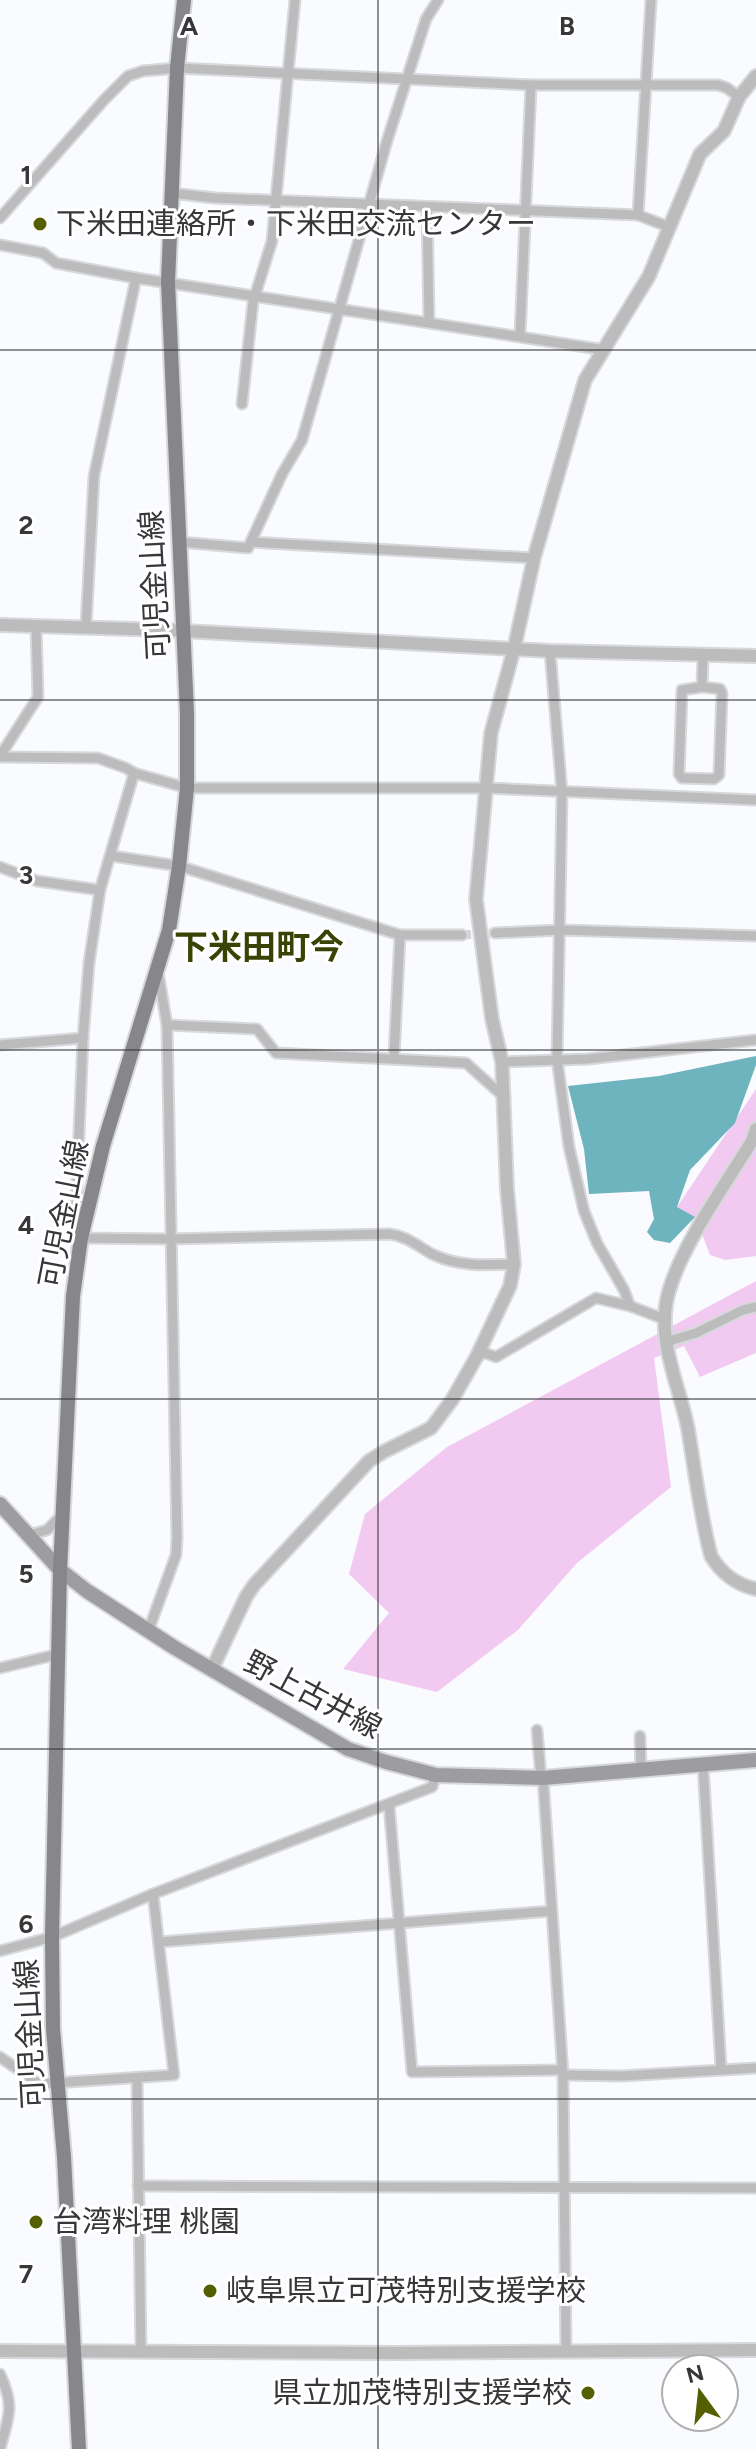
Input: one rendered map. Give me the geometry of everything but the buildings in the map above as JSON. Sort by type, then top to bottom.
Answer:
[{"type":"main road","name":"可児金山線","points":[[79,2449],[64,2157],[56,2083],[52,1937],[60,1570],[73,1296],[81,1238],[103,1146],[169,930],[187,788],[184,631],[168,282],[177,68],[184,0]]},
{"type":"main road","name":"野上古井線","points":[[0,1504],[60,1570],[87,1591],[348,1749],[386,1762],[436,1775],[542,1778],[756,1760]]},
{"type":"street","points":[[242,404],[253,302],[272,241],[295,0]]},
{"type":"street","points":[[180,542],[248,548],[282,474],[302,440],[369,204],[426,19],[438,0]]},
{"type":"street","points":[[638,215],[651,0]]},
{"type":"street","points":[[0,218],[104,100],[128,76],[143,71],[177,68],[531,85],[718,85],[739,97]]},
{"type":"street","points":[[212,1669],[246,1597],[266,1570],[369,1461],[431,1428],[452,1400],[477,1356],[510,1286],[514,1264],[507,1189],[502,1062],[492,1019],[476,899],[491,733],[534,558],[585,380],[649,276],[700,154],[724,131],[739,97],[756,76]]},
{"type":"street","points":[[520,335],[531,85]]},
{"type":"street","points":[[171,193],[277,201],[638,215],[669,227]]},
{"type":"street","points":[[427,207],[429,321]]},
{"type":"street","points":[[0,245],[43,253],[56,263],[136,278],[605,350]]},
{"type":"street","points":[[86,626],[94,476],[136,278]]},
{"type":"street","points":[[251,542],[534,558]]},
{"type":"street","points":[[0,625],[86,626],[550,651],[756,656]]},
{"type":"street","points":[[0,756],[38,697],[36,627]]},
{"type":"street","points":[[550,651],[562,793],[557,1059],[569,1147],[584,1211],[630,1306]]},
{"type":"street","points":[[702,687],[703,655]]},
{"type":"street","points":[[702,687],[720,689],[722,693],[719,775],[714,779],[682,778],[679,774],[682,690],[702,687]]},
{"type":"street","points":[[0,756],[98,758],[134,773],[187,788],[485,788],[756,800]]},
{"type":"street","points":[[134,773],[100,890],[89,963],[76,1205],[81,1238],[389,1234],[401,1235],[452,1262],[514,1264]]},
{"type":"street","points":[[112,856],[179,866],[400,935],[462,935]]},
{"type":"street","points":[[0,867],[37,881],[100,890]]},
{"type":"street","points":[[495,933],[561,930],[756,936]]},
{"type":"street","points":[[394,1057],[400,935]]},
{"type":"street","points":[[149,1629],[176,1555],[177,1538],[167,1025],[157,964]]},
{"type":"street","points":[[167,1025],[257,1029],[276,1053],[466,1063],[505,1098]]},
{"type":"street","points":[[0,1045],[83,1038]]},
{"type":"street","points":[[502,1062],[588,1059],[756,1040]]},
{"type":"street","points":[[756,1129],[752,1141],[687,1250],[669,1290],[664,1319],[666,1342],[687,1424],[711,1556],[732,1580],[756,1589]]},
{"type":"street","points":[[477,1356],[485,1353],[496,1357],[596,1298],[664,1319]]},
{"type":"street","points":[[666,1342],[696,1333],[743,1310],[756,1307]]},
{"type":"street","points":[[29,1535],[47,1530],[63,1515]]},
{"type":"street","points":[[0,1668],[59,1654]]},
{"type":"street","points":[[537,1730],[562,2073],[566,2352]]},
{"type":"street","points":[[640,1736],[641,1770]]},
{"type":"street","points":[[703,1765],[721,2068]]},
{"type":"street","points":[[0,1951],[52,1937],[153,1894],[432,1787],[436,1775]]},
{"type":"street","points":[[389,1804],[412,2072],[622,2076],[756,2068]]},
{"type":"street","points":[[0,2057],[39,2084],[174,2075],[153,1894]]},
{"type":"street","points":[[160,1942],[551,1911]]},
{"type":"street","points":[[137,2078],[141,2352]]},
{"type":"street","points":[[138,2186],[756,2188]]},
{"type":"street","points":[[0,2351],[756,2350]]},
{"type":"street","points":[[0,2374],[10,2396],[10,2413],[0,2449]]},
{"type":"shaded area","points":[[756,1089],[756,1256],[725,1260],[710,1255],[697,1221],[677,1207]]},
{"type":"shaded area","points":[[756,1281],[756,1353],[700,1377],[684,1346],[654,1358],[671,1487],[577,1563],[518,1630],[437,1692],[343,1669],[389,1613],[349,1574],[365,1514],[447,1447]]},
{"type":"water","points":[[756,1056],[756,1065],[735,1123],[690,1170],[677,1207],[695,1217],[670,1243],[654,1240],[647,1232],[654,1219],[649,1191],[589,1194],[584,1149],[568,1086],[659,1076]]},
{"type":"tunnel","points":[[462,935],[495,933]]},
{"type":"place","name":"下米田連絡所・下米田交流センター","points":[[40,224]]},
{"type":"place","name":"台湾料理 桃園","points":[[36,2222]]},
{"type":"place","name":"岐阜県立可茂特別支援学校","points":[[210,2291]]},
{"type":"place","name":"県立加茂特別支援学校","points":[[588,2393]]},
{"type":"district","name":"下米田町今","points":[[259,947]]}]
